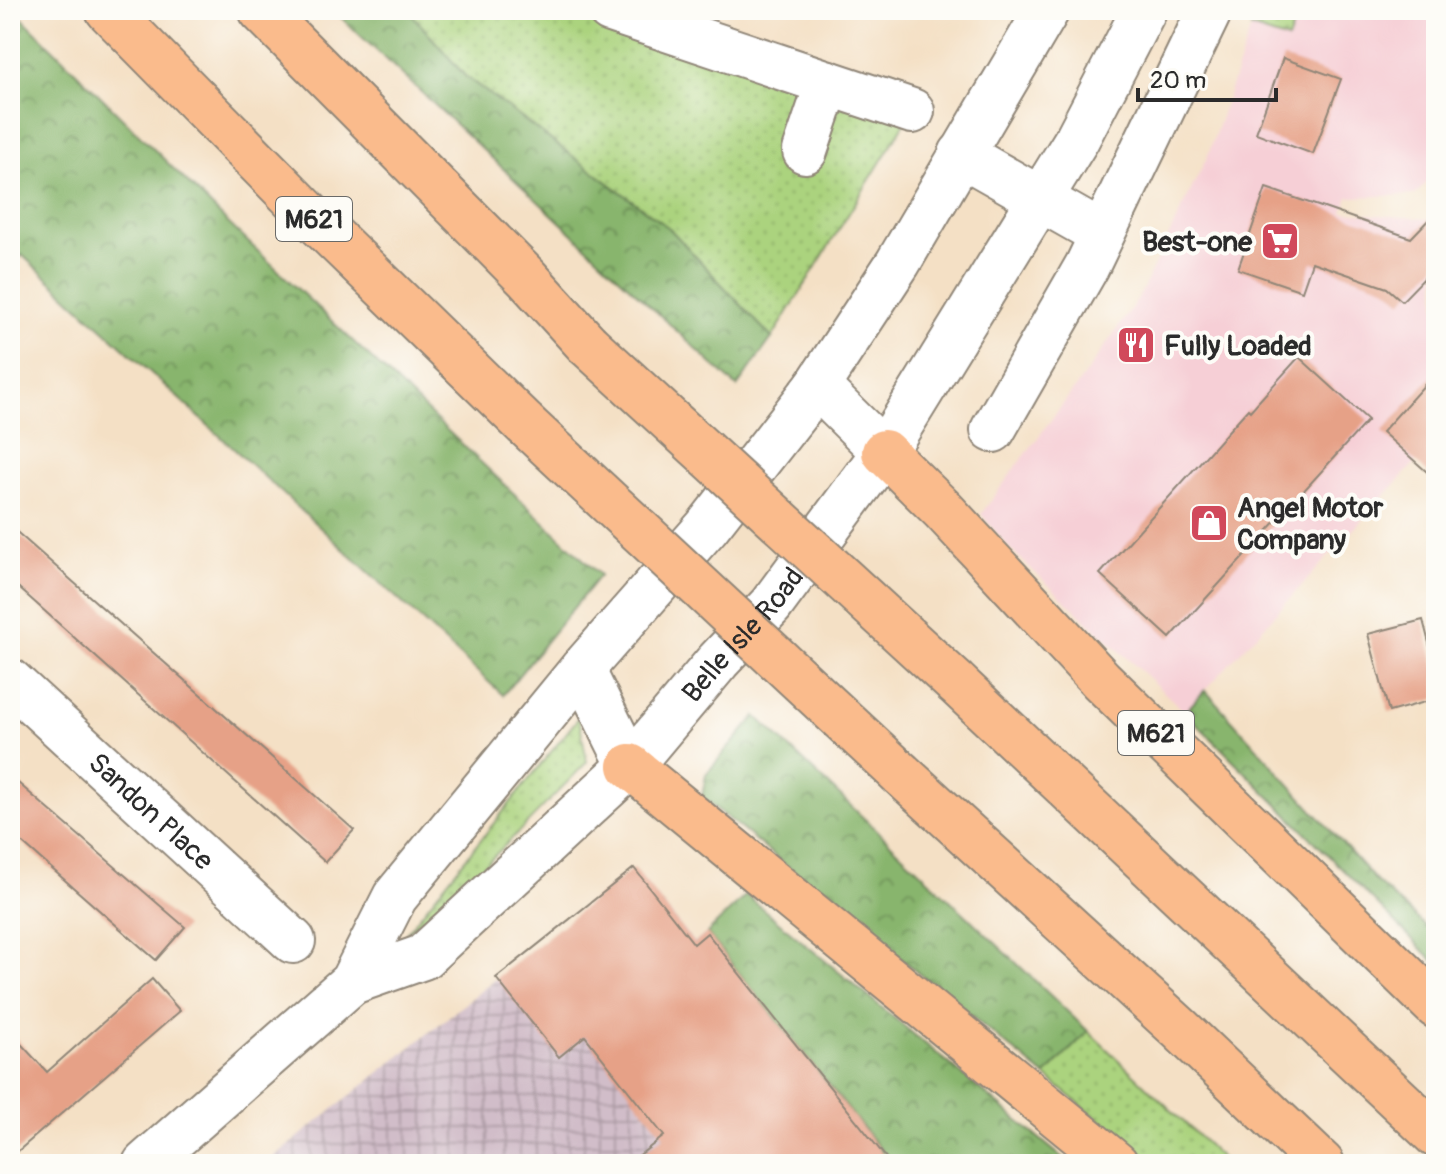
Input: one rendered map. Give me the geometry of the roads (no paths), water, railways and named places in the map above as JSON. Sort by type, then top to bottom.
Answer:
[{"type":"highway","name":"M621","points":[[108,10],[307,212],[525,424],[1322,1164]]},
{"type":"highway","points":[[261,10],[527,278],[587,344],[956,683],[1436,1135]]},
{"type":"highway","name":"M621","points":[[884,452],[943,510],[1101,680],[1436,1006]]},
{"type":"highway","points":[[630,766],[1116,1164]]},
{"type":"street","points":[[610,10],[912,111]]},
{"type":"street","name":"Belle Isle Road","points":[[145,1164],[352,982],[395,897],[582,669],[707,527],[817,386],[898,263],[1047,10]]},
{"type":"street","name":"Belle Isle Road","points":[[352,982],[423,957],[630,766],[718,661],[771,605],[884,452],[1077,139],[1144,10]]},
{"type":"street","points":[[993,430],[1087,266],[1210,10]]},
{"type":"street","points":[[805,151],[828,83]]},
{"type":"street","points":[[961,154],[1102,234]]},
{"type":"street","points":[[817,386],[884,452]]},
{"type":"street","points":[[582,669],[630,766]]},
{"type":"street","name":"Sandon Place","points":[[10,681],[293,941]]},
{"type":"place","name":"Best-one","points":[[1280,241]]},
{"type":"place","name":"Fully Loaded","points":[[1136,345]]},
{"type":"place","name":"Angel Motor Company","points":[[1209,523]]}]
